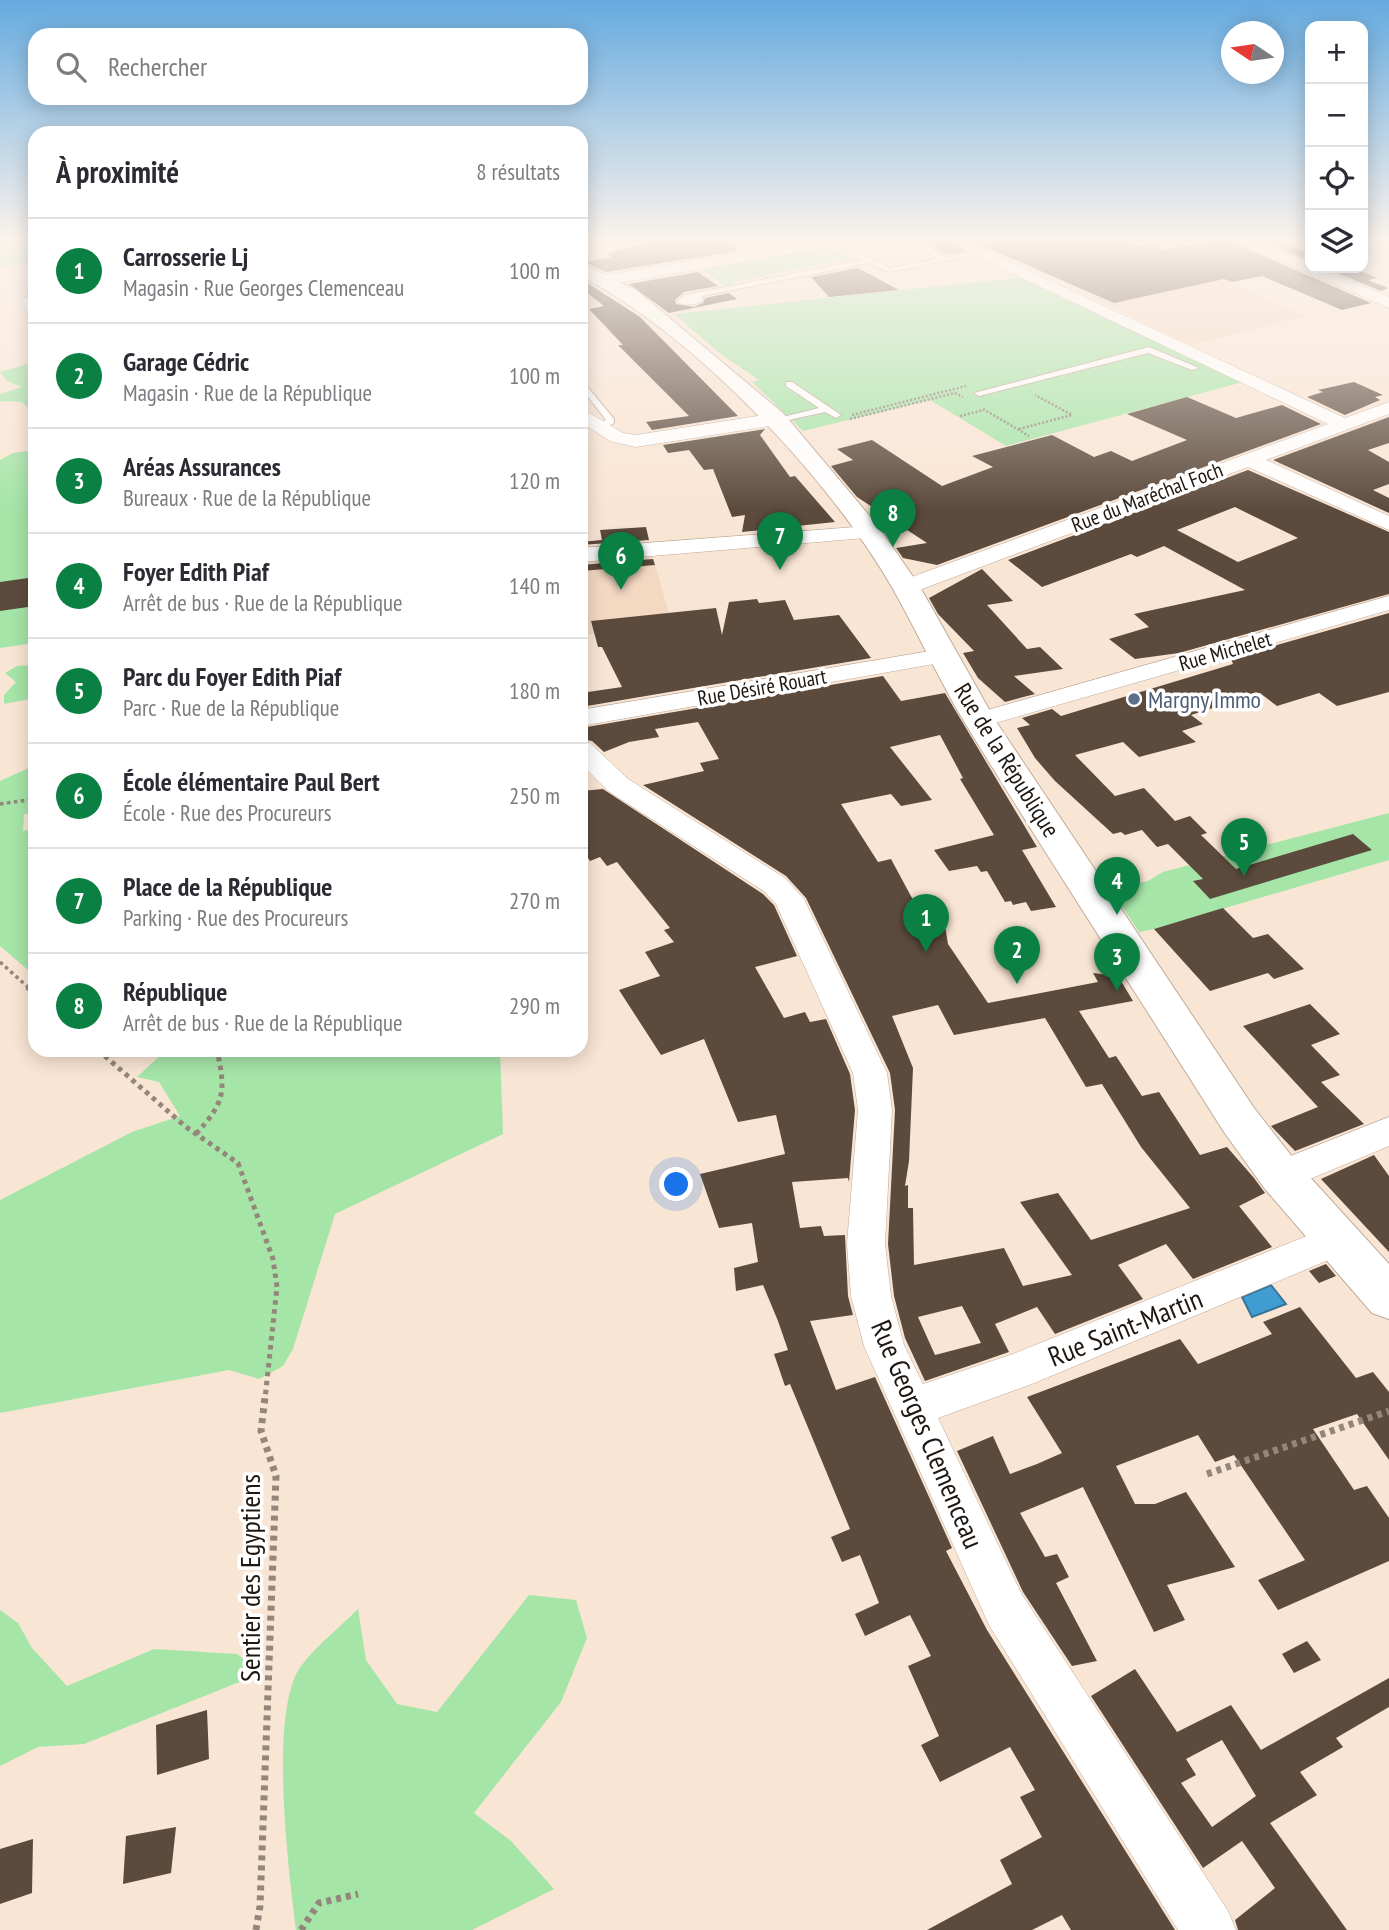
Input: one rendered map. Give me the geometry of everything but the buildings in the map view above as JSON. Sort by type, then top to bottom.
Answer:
[{"type":"street","name":"Rue de la République","points":[[673,329],[777,420],[869,532],[906,587],[979,720],[1239,1120],[1281,1176],[1389,1298]]},
{"type":"street","points":[[1142,329],[1343,424]]},
{"type":"street","name":"Rue du Maréchal Foch","points":[[906,587],[1389,408]]},
{"type":"street","points":[[588,418],[617,437],[643,440],[777,420]]},
{"type":"street","points":[[1247,459],[1389,524]]},
{"type":"street","points":[[588,554],[869,532]]},
{"type":"street","name":"Rue Michelet","points":[[979,720],[1389,603]]},
{"type":"street","name":"Rue Désiré Rouart","points":[[588,717],[942,656]]},
{"type":"street","name":"Rue Georges Clemenceau","points":[[588,756],[618,785],[775,885],[789,899],[870,1073],[876,1110],[866,1244],[871,1296],[884,1346],[1005,1609],[1209,1930]]},
{"type":"street","points":[[1281,1176],[1389,1130]]},
{"type":"street","name":"Rue Saint-Martin","points":[[911,1408],[1018,1371],[1337,1240]]},
{"type":"lane","points":[[1122,356],[1116,348],[1159,337]]},
{"type":"lane","points":[[979,393],[1154,350],[1195,368]]},
{"type":"lane","points":[[789,384],[834,415]]},
{"type":"lane","points":[[588,391],[611,421],[602,426]]},
{"type":"lane","points":[[777,420],[834,415]]},
{"type":"path","points":[[834,415],[841,418],[966,386],[979,393]]},
{"type":"path","points":[[1018,429],[1072,415],[1030,392]]},
{"type":"path","points":[[834,415],[955,393],[966,399]]},
{"type":"path","points":[[975,404],[1029,436]]},
{"type":"path","points":[[960,416],[985,410]]},
{"type":"path","points":[[0,804],[28,800]]},
{"type":"path","points":[[0,962],[28,988]]},
{"type":"path","name":"Sentier des Egyptiens","points":[[106,1057],[196,1134],[238,1163],[273,1259],[277,1287],[261,1432],[276,1476],[275,1542],[260,1906],[256,1930]]},
{"type":"path","points":[[196,1134],[218,1110],[223,1079],[218,1057]]},
{"type":"path","points":[[1207,1474],[1389,1411]]},
{"type":"path","points":[[302,1930],[319,1903],[358,1895]]},
{"type":"shaded area","points":[[1158,329],[1254,329],[1191,345]]},
{"type":"shaded area","points":[[652,554],[669,614],[661,628],[588,634],[588,559]]},
{"type":"green space","points":[[692,329],[1133,329],[1243,382],[1006,446],[930,400],[803,431],[752,382],[759,380],[722,355]]},
{"type":"green space","points":[[28,364],[28,408],[22,402],[0,401],[0,394],[22,387],[7,381],[0,372]]},
{"type":"green space","points":[[28,451],[28,644],[0,648],[0,460],[13,453]]},
{"type":"green space","points":[[28,665],[28,699],[4,704],[4,695],[16,682],[5,673],[17,666]]},
{"type":"green space","points":[[28,768],[28,814],[24,814],[23,831],[28,830],[28,970],[0,946],[0,781]]},
{"type":"green space","points":[[1389,813],[1389,860],[1154,929],[1139,932],[1110,888],[1148,881],[1163,872]]},
{"type":"green space","points":[[158,1057],[500,1057],[503,1134],[335,1214],[293,1349],[283,1366],[259,1379],[229,1370],[0,1413],[0,1200],[132,1132],[180,1116],[159,1082],[137,1077]]},
{"type":"green space","points":[[529,1595],[576,1600],[587,1638],[561,1702],[474,1813],[511,1841],[554,1889],[472,1930],[296,1930],[286,1833],[283,1754],[285,1718],[291,1688],[301,1666],[321,1643],[358,1609],[366,1660],[397,1704],[437,1712]]},
{"type":"green space","points":[[0,1610],[18,1623],[32,1648],[67,1686],[154,1649],[237,1654],[249,1663],[247,1679],[84,1744],[38,1747],[0,1766]]},
{"type":"water","points":[[1271,1285],[1286,1304],[1252,1317],[1242,1297]]},
{"type":"place","name":"République","points":[[893,547]]},
{"type":"place","name":"Place de la République","points":[[780,570]]},
{"type":"place","name":"École élémentaire Paul Bert","points":[[621,590]]},
{"type":"place","name":"Margny Immo","points":[[1134,699]]},
{"type":"place","name":"Parc du Foyer Edith Piaf","points":[[1244,876]]},
{"type":"place","name":"Foyer Edith Piaf","points":[[1117,915]]},
{"type":"place","name":"Carrosserie Lj","points":[[926,952]]},
{"type":"place","name":"Garage Cédric","points":[[1017,984]]},
{"type":"place","name":"Aréas Assurances","points":[[1117,991]]}]
